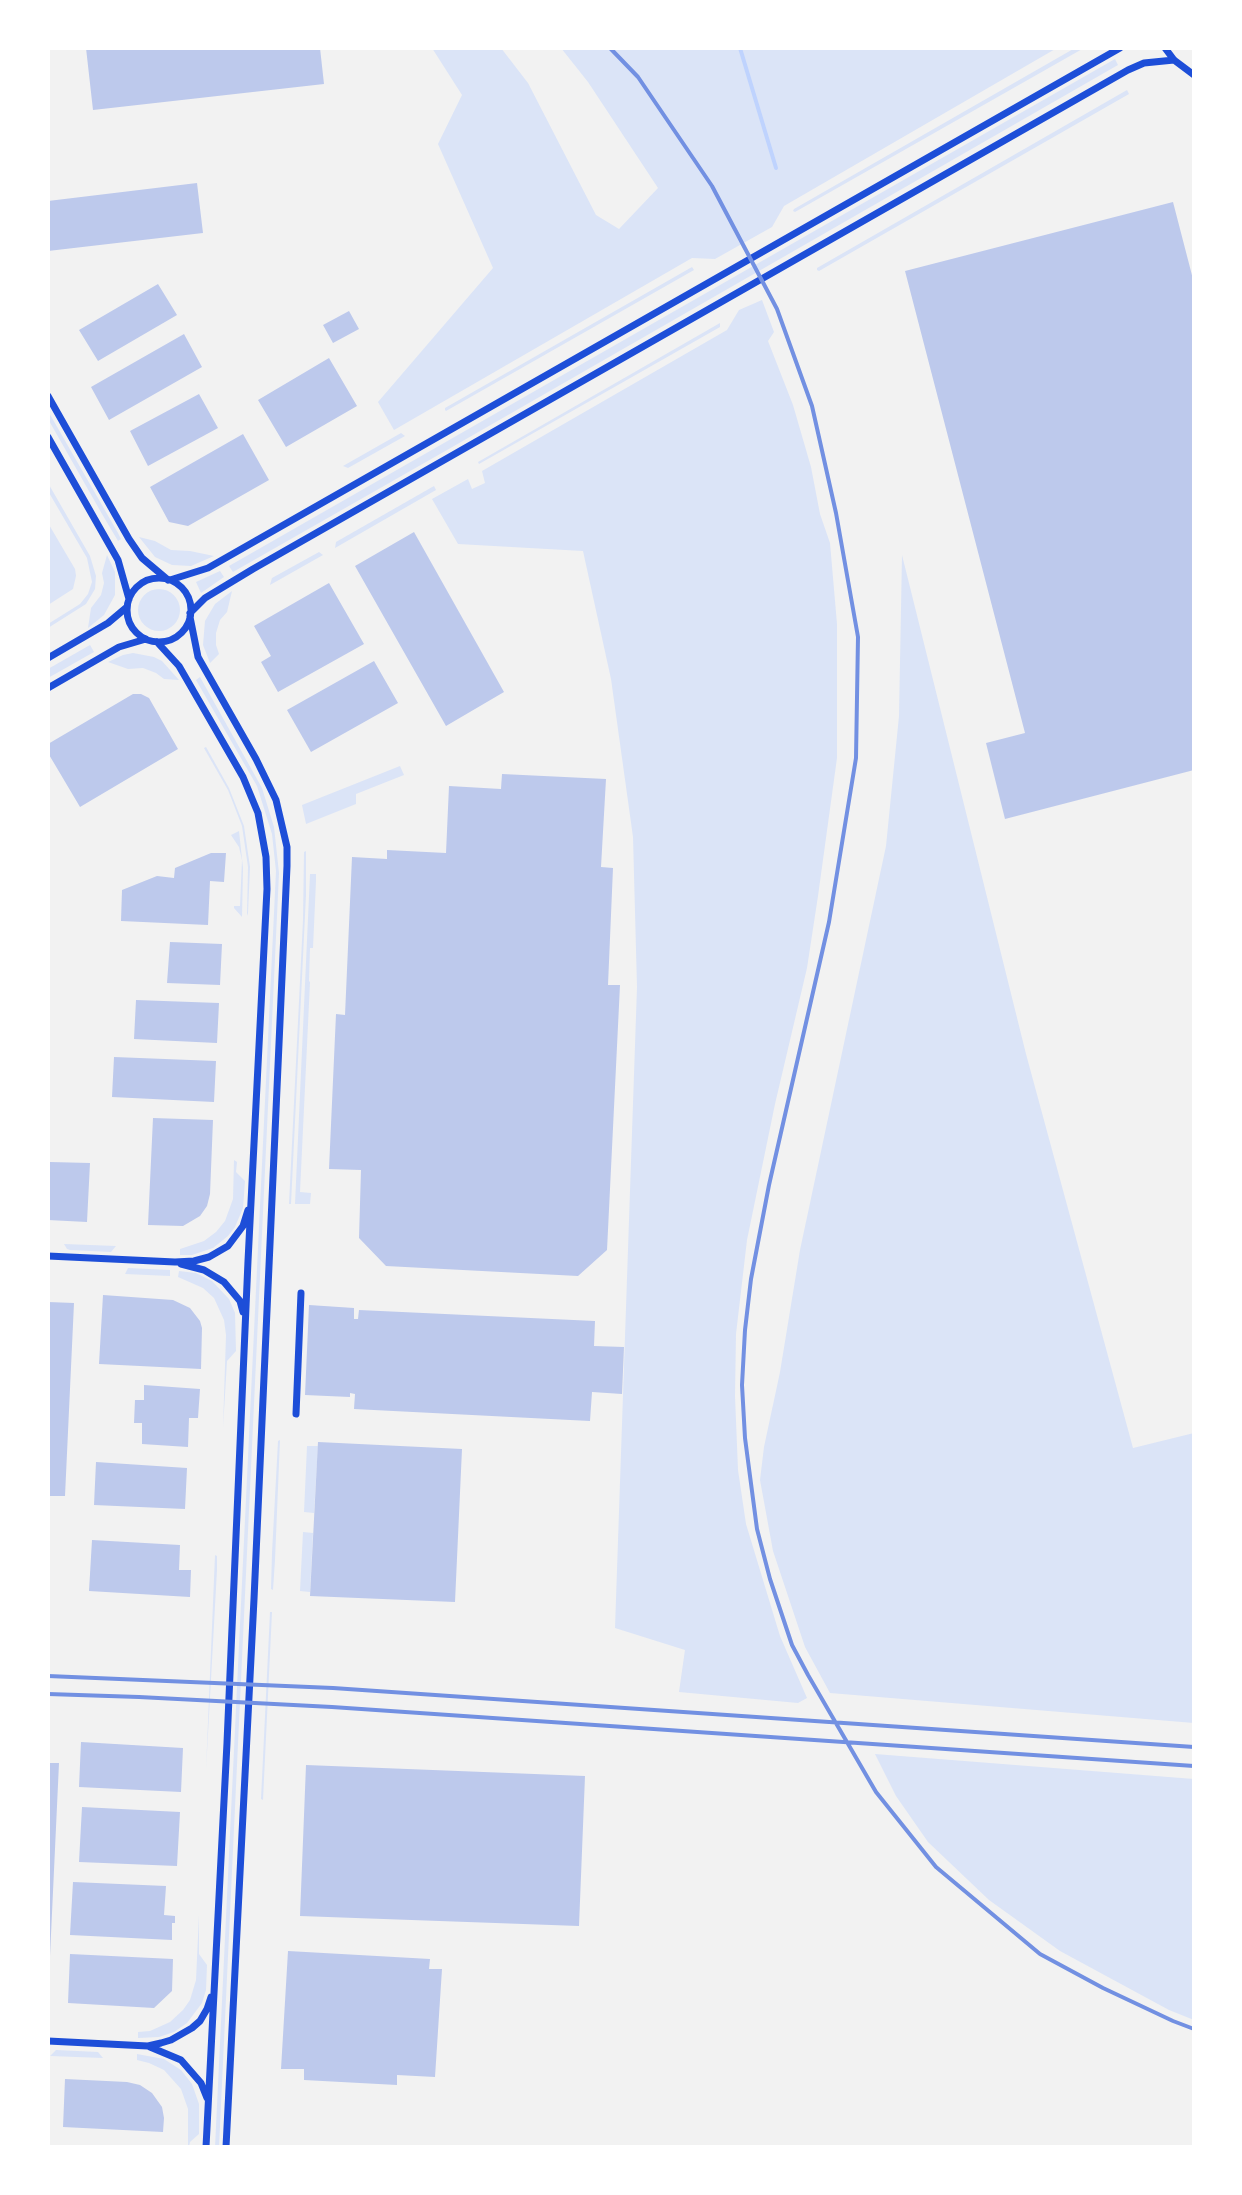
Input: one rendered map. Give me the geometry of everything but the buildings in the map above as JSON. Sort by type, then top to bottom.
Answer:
[{"type":"street","points":[[48,658],[108,623],[145,581],[158,578],[169,580],[208,568],[1120,48]]},
{"type":"street","points":[[1165,48],[1174,60],[1194,75]]},
{"type":"street","points":[[157,642],[176,636],[205,598],[253,569],[1128,70],[1144,63],[1174,60]]},
{"type":"street","points":[[48,396],[142,558],[184,591],[190,603],[198,657],[276,800],[287,847],[253,1626],[226,2147]]},
{"type":"street","points":[[48,437],[118,560],[132,628],[146,639],[157,642],[179,666],[243,777],[262,828],[266,857],[267,889],[206,2147]]},
{"type":"street","points":[[48,688],[119,647],[146,639]]},
{"type":"street","points":[[48,1256],[175,1262],[209,1257],[228,1246],[243,1226],[252,1200]]},
{"type":"street","points":[[175,1262],[204,1270],[224,1282],[240,1301],[246,1320]]},
{"type":"street","points":[[296,1414],[301,1293]]},
{"type":"street","points":[[48,2041],[148,2046],[171,2040],[192,2028],[207,2009],[214,1987]]},
{"type":"street","points":[[148,2046],[181,2060],[201,2083],[209,2102]]},
{"type":"shaded area","points":[[432,48],[501,48],[528,83],[596,215],[619,229],[658,188],[588,82],[561,48],[1057,48],[784,206],[772,227],[715,259],[692,258],[394,430],[378,402],[493,268],[438,144],[462,95]]},
{"type":"shaded area","points":[[1075,48],[1084,48],[793,211],[794,209]]},
{"type":"shaded area","points":[[1115,59],[1118,65],[447,450],[233,572],[229,566]]},
{"type":"shaded area","points":[[1127,90],[1129,94],[817,270],[817,268]]},
{"type":"shaded area","points":[[692,267],[694,270],[445,410],[445,408]]},
{"type":"shaded area","points":[[762,300],[774,332],[768,341],[793,405],[830,543],[837,624],[837,758],[818,896],[807,968],[747,1240],[736,1334],[738,1470],[746,1524],[780,1636],[807,1698],[798,1703],[679,1692],[685,1650],[615,1628],[637,987],[633,837],[611,679],[583,551],[458,544],[432,499],[468,479],[472,489],[485,483],[482,471],[727,330],[739,310]]},
{"type":"shaded area","points":[[720,323],[720,327],[479,464],[478,462]]},
{"type":"shaded area","points":[[48,411],[118,533],[121,539],[118,541],[48,419]]},
{"type":"shaded area","points":[[401,433],[405,436],[348,468],[343,466]]},
{"type":"shaded area","points":[[48,483],[90,556],[96,576],[95,589],[86,604],[48,628],[48,624],[80,604],[92,582],[87,558],[48,491]]},
{"type":"shaded area","points":[[434,486],[436,490],[335,548],[336,542]]},
{"type":"shaded area","points":[[48,523],[76,576],[73,589],[48,605]]},
{"type":"shaded area","points":[[139,537],[171,550],[214,556],[191,566],[172,565],[155,557]]},
{"type":"shaded area","points":[[319,552],[323,555],[270,585],[272,578]]},
{"type":"shaded area","points":[[107,555],[115,572],[115,595],[104,615],[88,628],[91,608],[101,595]]},
{"type":"shaded area","points":[[902,555],[1026,1054],[1133,1448],[1194,1433],[1194,1723],[830,1693],[805,1647],[773,1551],[760,1480],[764,1447],[800,1250],[886,846],[899,716]]},
{"type":"shaded area","points":[[220,571],[224,577],[201,593],[196,582]]},
{"type":"shaded area","points":[[159,589],[174,595],[180,610],[174,625],[159,631],[144,625],[138,610],[144,595]]},
{"type":"shaded area","points":[[232,591],[227,612],[220,620],[216,633],[219,654],[210,663],[203,645],[205,621],[215,604]]},
{"type":"shaded area","points":[[90,645],[94,652],[48,678],[48,669]]},
{"type":"shaded area","points":[[133,653],[162,661],[179,680],[164,679],[143,668],[128,669],[108,662]]},
{"type":"shaded area","points":[[200,677],[262,788],[274,827],[279,873],[219,2147],[215,2147],[276,871],[272,834],[257,786],[196,680]]},
{"type":"shaded area","points":[[206,747],[229,788],[244,826],[250,867],[247,916],[248,867],[242,826]]},
{"type":"shaded area","points":[[400,766],[404,775],[356,794],[356,804],[306,824],[302,805]]},
{"type":"shaded area","points":[[239,831],[243,868],[242,917],[234,906],[240,906],[242,860],[239,847],[231,835]]},
{"type":"shaded area","points":[[304,852],[306,895],[289,1204]]},
{"type":"shaded area","points":[[310,874],[316,874],[316,881],[313,948],[310,948],[300,1192],[311,1193],[310,1204],[295,1204]]},
{"type":"shaded area","points":[[234,1160],[237,1162],[236,1172],[245,1181],[243,1208],[235,1227],[213,1248],[192,1255],[180,1255],[180,1249],[204,1241],[225,1221],[233,1199]]},
{"type":"shaded area","points":[[64,1244],[116,1246],[111,1252],[70,1250]]},
{"type":"shaded area","points":[[128,1268],[170,1270],[170,1276],[125,1274]]},
{"type":"shaded area","points":[[179,1271],[196,1273],[212,1281],[229,1299],[235,1313],[236,1351],[227,1361],[223,1428],[224,1320],[214,1298],[203,1288],[178,1277]]},
{"type":"shaded area","points":[[280,1440],[273,1590],[272,1553]]},
{"type":"shaded area","points":[[307,1446],[318,1446],[314,1513],[304,1512]]},
{"type":"shaded area","points":[[303,1532],[313,1533],[310,1592],[300,1591]]},
{"type":"shaded area","points":[[215,1555],[217,1570],[206,1770]]},
{"type":"shaded area","points":[[272,1612],[263,1800],[261,1799]]},
{"type":"shaded area","points":[[875,1754],[1194,1779],[1194,2020],[1169,2010],[1060,1951],[989,1900],[928,1842],[896,1796]]},
{"type":"shaded area","points":[[199,1915],[199,1954],[207,1965],[202,2003],[187,2023],[174,2032],[159,2037],[138,2038],[138,2032],[150,2031],[170,2022],[190,2000],[196,1980]]},
{"type":"shaded area","points":[[56,2050],[98,2052],[103,2058],[50,2056]]},
{"type":"shaded area","points":[[137,2054],[164,2059],[181,2070],[192,2084],[199,2104],[199,2134],[189,2147],[188,2109],[181,2089],[164,2070],[137,2060]]},
{"type":"waterway","points":[[740,48],[776,168]]},
{"type":"railway","points":[[610,48],[638,77],[712,186],[777,309],[812,406],[836,513],[858,637],[856,758],[829,922],[769,1185],[751,1279],[745,1330],[742,1385],[745,1438],[757,1529],[770,1579],[792,1645],[808,1675],[876,1792],[936,1867],[1040,1954],[1103,1988],[1194,2029]]},
{"type":"railway","points":[[48,1676],[333,1688],[1194,1747]]},
{"type":"railway","points":[[48,1694],[332,1707],[1194,1766]]}]
